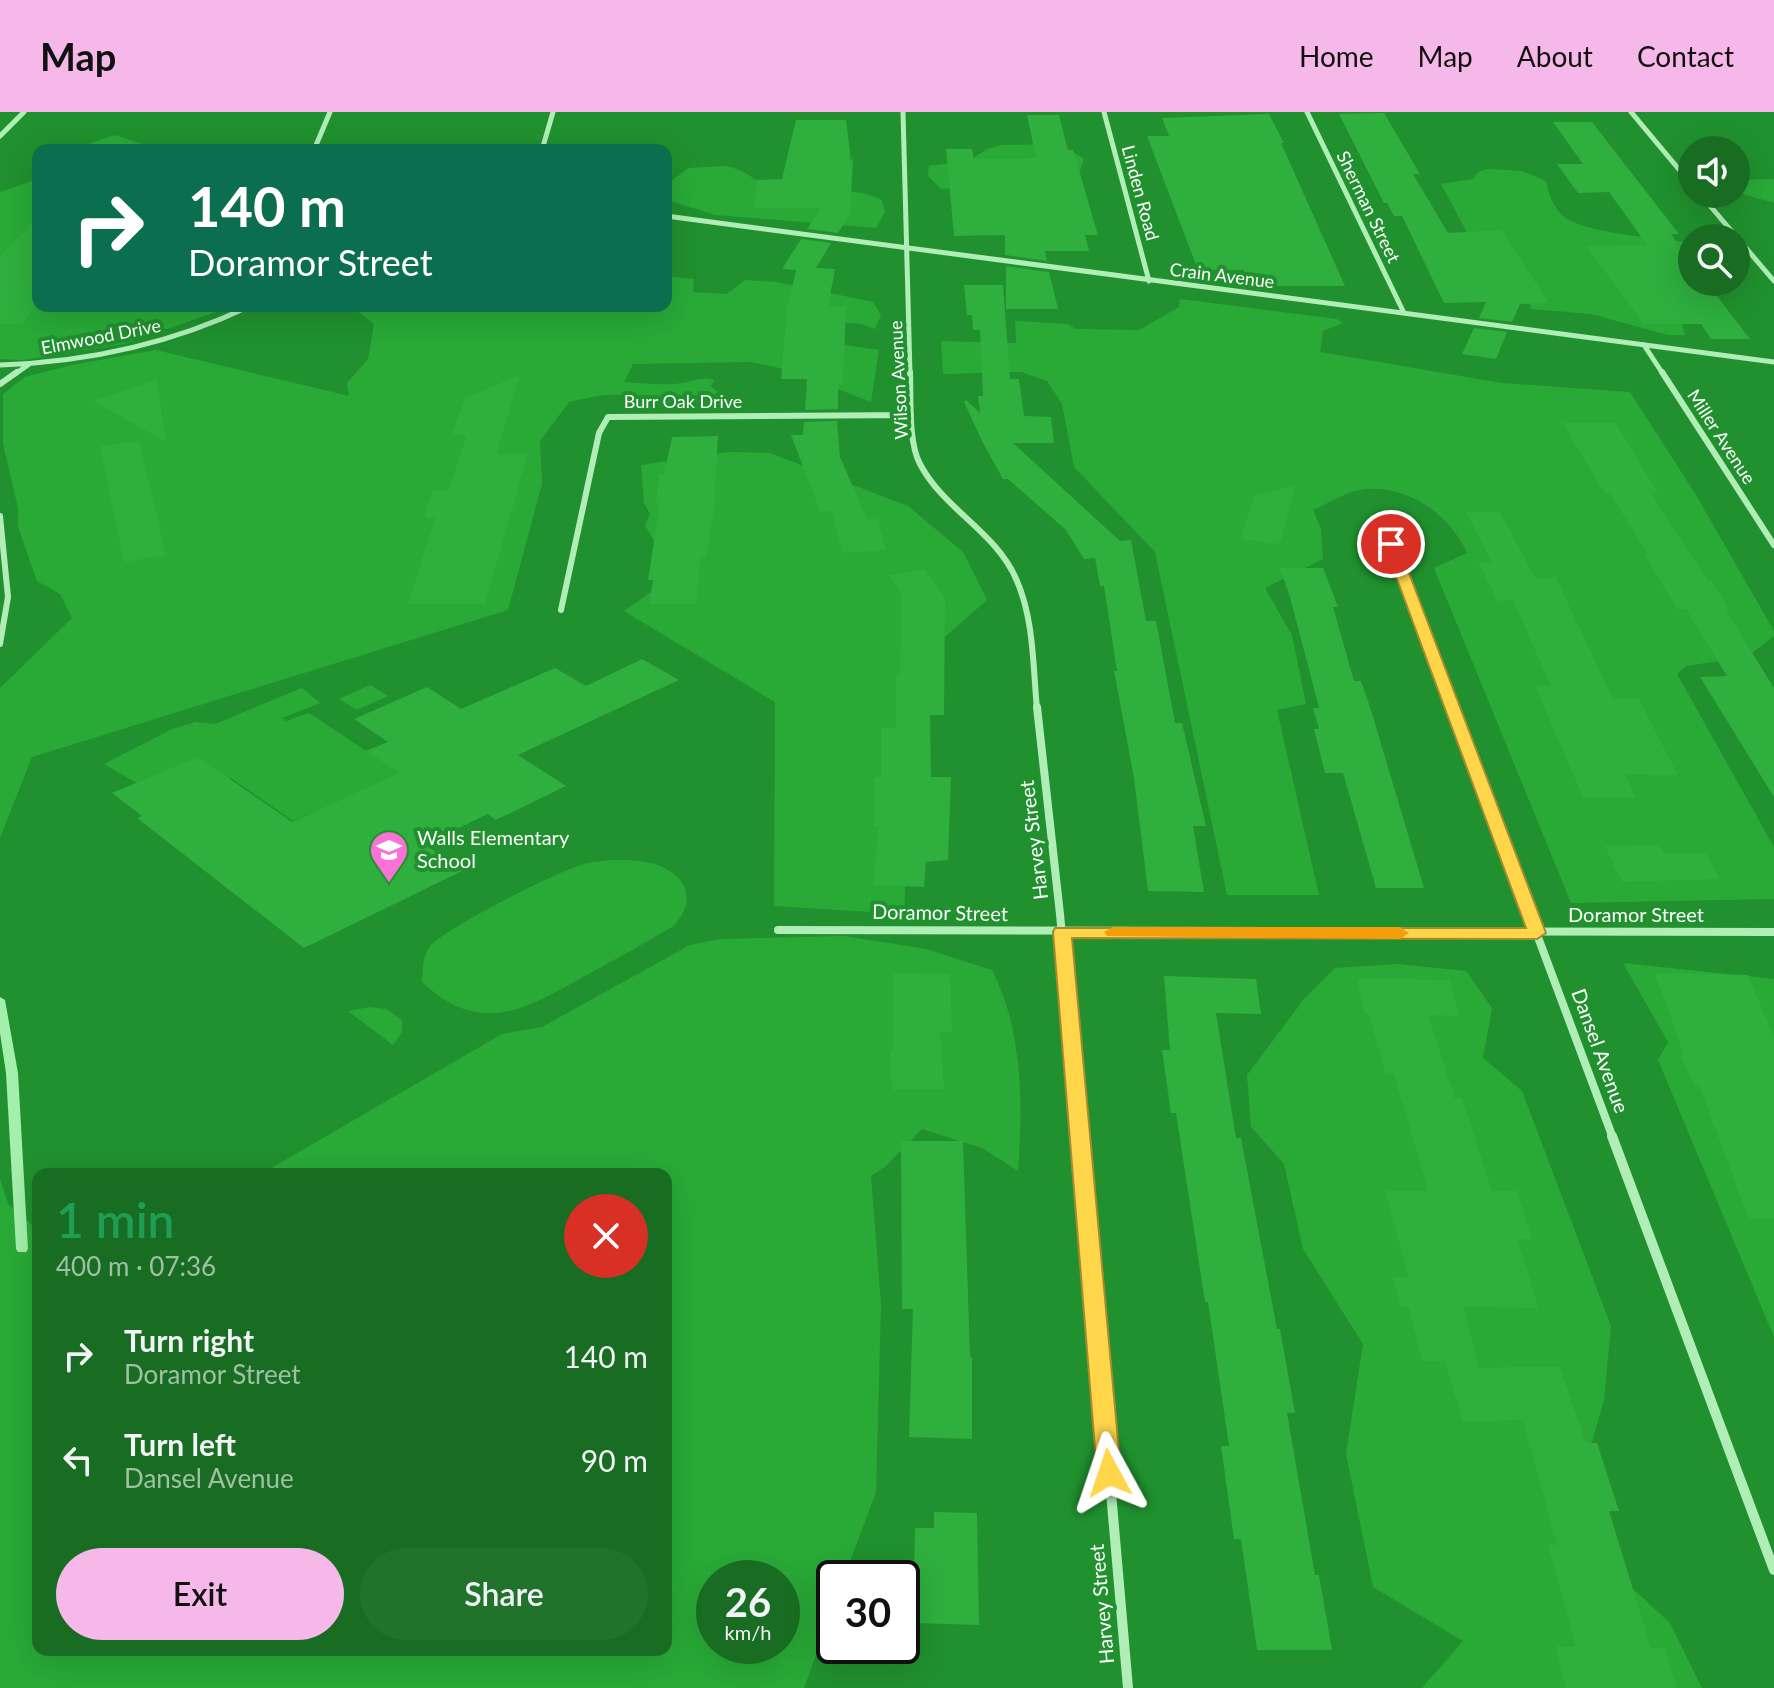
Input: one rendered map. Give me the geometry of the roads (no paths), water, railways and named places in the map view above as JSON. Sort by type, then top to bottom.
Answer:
[{"type":"street","points":[[0,136],[24,112]]},
{"type":"street","points":[[317,144],[330,112]]},
{"type":"street","points":[[544,144],[553,112]]},
{"type":"street","name":"Wilson Avenue","points":[[903,112],[911,415],[918,461],[935,487],[997,547],[1017,580],[1026,609]]},
{"type":"street","name":"Linden Road","points":[[1104,112],[1149,281]]},
{"type":"street","name":"Sherman Street","points":[[1307,112],[1404,313]]},
{"type":"street","points":[[1631,112],[1678,168]]},
{"type":"street","points":[[1712,208],[1774,281]]},
{"type":"street","name":"Crain Avenue","points":[[672,217],[1774,362]]},
{"type":"street","name":"Elmwood Drive","points":[[0,365],[28,365],[142,345],[197,330],[237,312]]},
{"type":"street","name":"Miller Avenue","points":[[1644,345],[1774,545]]},
{"type":"street","points":[[0,384],[28,365]]},
{"type":"street","name":"Burr Oak Drive","points":[[561,610],[599,433],[608,417],[911,415]]},
{"type":"street","points":[[0,516],[9,606],[7,626],[0,644]]},
{"type":"street","name":"Dansel Avenue","points":[[1391,544],[1774,1570]]},
{"type":"street","name":"Harvey Street","points":[[1026,609],[1062,932],[1128,1688]]},
{"type":"street","name":"Doramor Street","points":[[778,930],[1774,932]]},
{"type":"waterway","points":[[0,1000],[12,1073],[22,1249]]},
{"type":"place","name":"Walls Elementary School","points":[[389,884]]}]
